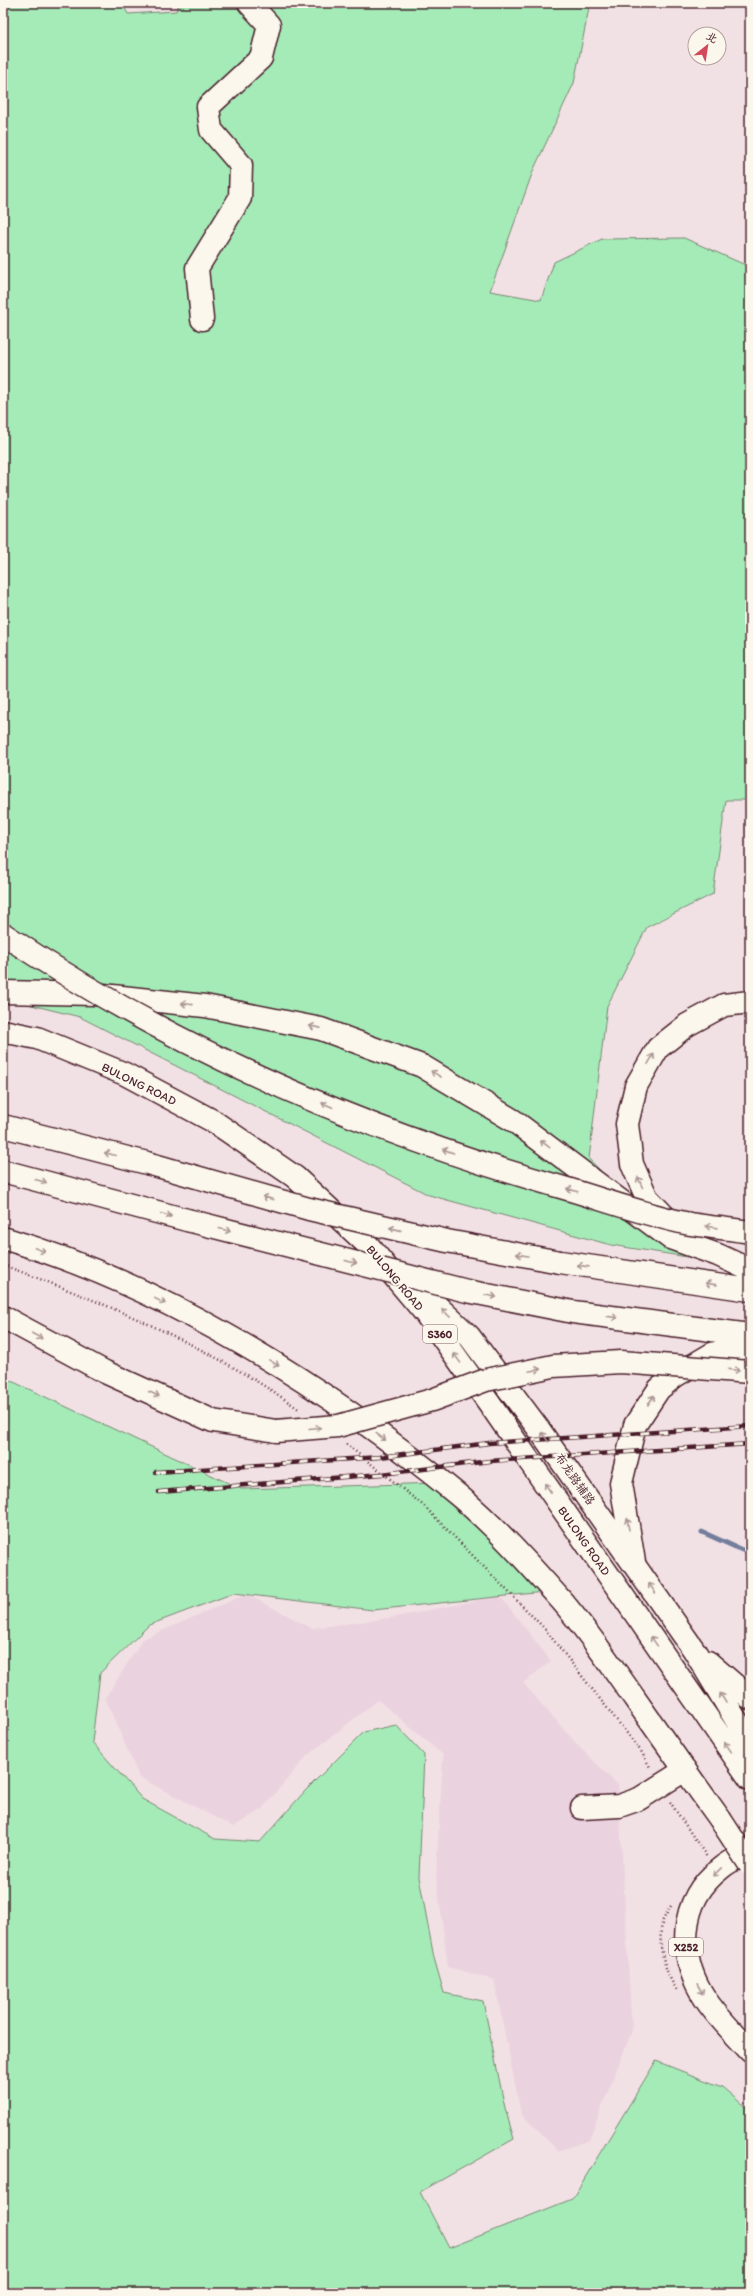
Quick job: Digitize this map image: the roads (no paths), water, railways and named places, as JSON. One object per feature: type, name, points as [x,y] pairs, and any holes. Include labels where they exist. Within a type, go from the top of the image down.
[{"type":"main road","points":[[202,319],[197,268],[240,198],[241,165],[211,130],[208,107],[261,58],[269,25],[249,3]]},
{"type":"main road","points":[[3,934],[45,963],[196,1048],[380,1128],[524,1176],[681,1221],[750,1232]]},
{"type":"main road","points":[[3,992],[94,994],[205,1006],[321,1029],[343,1036],[422,1066],[514,1121],[670,1238],[718,1255],[750,1270]]},
{"type":"main road","points":[[718,1255],[674,1226],[647,1198],[632,1164],[627,1124],[636,1086],[658,1048],[687,1025],[724,1005],[750,1002]]},
{"type":"main road","name":"BULONG ROAD","points":[[3,1031],[37,1038],[125,1074],[213,1121],[295,1177],[367,1244],[425,1313],[485,1396],[750,1779]]},
{"type":"main road","points":[[3,1126],[147,1163],[309,1209],[447,1241],[560,1262],[750,1290]]},
{"type":"main road","points":[[3,1171],[187,1220],[466,1291],[573,1312],[750,1335]]},
{"type":"main road","points":[[3,1238],[27,1245],[119,1281],[204,1322],[302,1380],[454,1492],[514,1549],[563,1602],[609,1662],[720,1819],[750,1865]]},
{"type":"main road","name":"布龙路辅路","points":[[367,1244],[433,1300],[469,1336],[538,1428],[634,1562],[694,1650],[750,1743]]},
{"type":"main road","points":[[3,1317],[105,1372],[213,1421],[276,1431],[338,1426],[425,1402],[486,1380],[553,1366],[621,1362],[750,1372]]},
{"type":"main road","points":[[634,1562],[622,1483],[635,1425],[659,1389],[675,1376],[712,1354],[732,1349],[750,1349]]},
{"type":"main road","points":[[694,1650],[750,1698]]},
{"type":"main road","points":[[582,1808],[619,1806],[639,1799],[685,1770]]},
{"type":"main road","name":"X252","points":[[750,1851],[721,1868],[705,1885],[687,1916],[686,1931],[686,1954],[692,1975],[706,2000],[750,2051]]},
{"type":"waterway","points":[[702,1532],[742,1550],[750,1550]]},
{"type":"railway","points":[[156,1472],[380,1457],[489,1443],[750,1426]]},
{"type":"railway","points":[[159,1492],[382,1474],[490,1461],[750,1444]]}]
